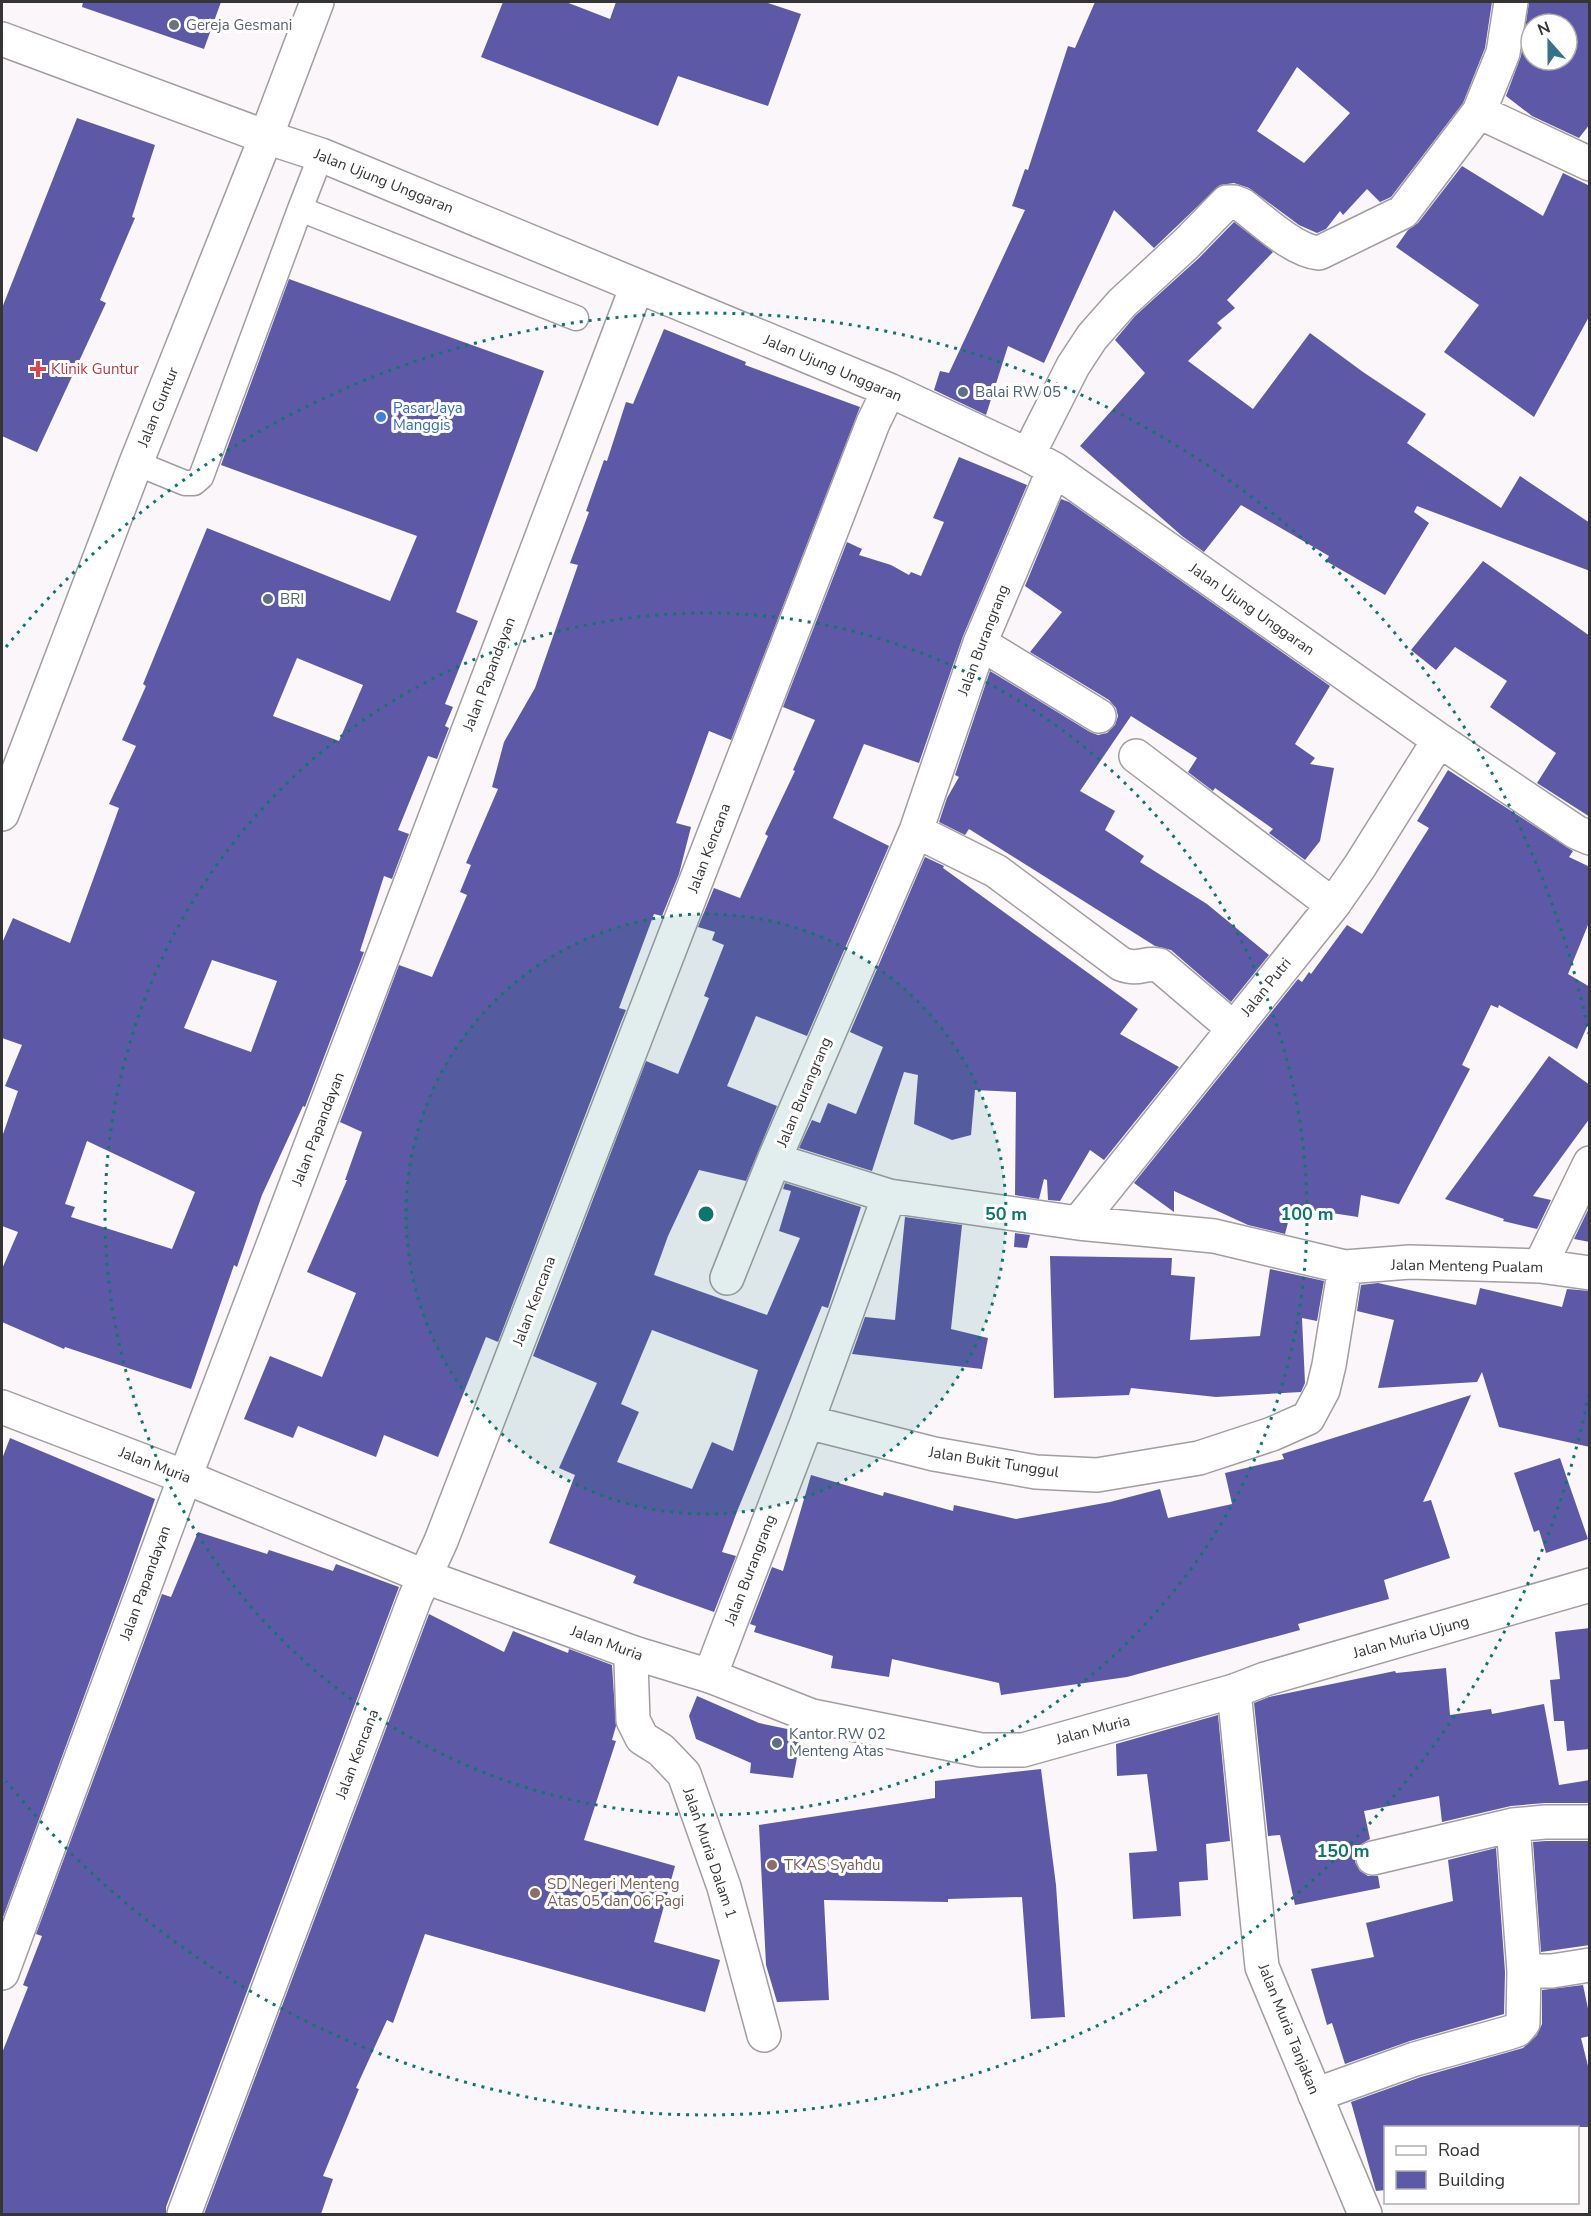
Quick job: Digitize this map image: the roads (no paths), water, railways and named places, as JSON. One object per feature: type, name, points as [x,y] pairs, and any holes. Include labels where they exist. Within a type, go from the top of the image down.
[{"type":"street","name":"Jalan Guntur","points":[[2,814],[136,462],[266,137],[317,2]]},
{"type":"street","points":[[1511,2],[1503,53],[1479,112],[1590,164]]},
{"type":"street","name":"Jalan Ujung Unggaran","points":[[2,39],[266,137],[321,155],[889,390],[1041,462],[1439,740],[1576,832],[1590,838]]},
{"type":"street","name":"Jalan Burangrang","points":[[710,1676],[807,1422],[889,1196],[774,1160],[916,831],[1073,366],[1092,337],[1122,303],[1186,244],[1227,202],[1242,205],[1299,247],[1319,253],[1403,212],[1479,112]]},
{"type":"street","name":"Jalan Papandayan","points":[[2,1973],[184,1477],[637,286]]},
{"type":"street","name":"Jalan Kencana","points":[[184,2214],[415,1598],[426,1577],[868,434],[889,390]]},
{"type":"street","points":[[980,643],[1099,716]]},
{"type":"street","name":"Jalan Putri","points":[[1078,1223],[1333,905],[1439,740]]},
{"type":"street","points":[[1136,756],[1333,905]]},
{"type":"street","points":[[916,831],[996,871],[1121,963],[1135,968],[1159,965],[1233,1028]]},
{"type":"street","points":[[727,1278],[774,1160]]},
{"type":"street","points":[[1540,1266],[1590,1163]]},
{"type":"street","points":[[889,1196],[1078,1223],[1214,1236],[1345,1267]]},
{"type":"street","name":"Jalan Menteng Pualam","points":[[1345,1267],[1410,1262],[1540,1266],[1590,1273]]},
{"type":"street","name":"Jalan Bukit Tunggul","points":[[807,1422],[933,1454],[1036,1472],[1097,1475],[1199,1458],[1272,1434],[1308,1418],[1325,1382],[1345,1267]]},
{"type":"street","name":"Jalan Muria","points":[[2,1407],[184,1477],[426,1577],[634,1653],[710,1676],[812,1716],[981,1750],[1023,1750],[1234,1691]]},
{"type":"street","name":"Jalan Muria Ujung","points":[[1234,1691],[1265,1679],[1590,1585]]},
{"type":"street","name":"Jalan Muria Dalam 1","points":[[634,1653],[631,1662],[633,1720],[642,1738],[661,1750],[684,1774],[724,1887],[764,2035]]},
{"type":"street","name":"Jalan Muria Tanjakan","points":[[1234,1691],[1262,1966],[1365,2214]]},
{"type":"street","points":[[1373,1858],[1513,1825],[1545,1821],[1590,1822]]},
{"type":"street","points":[[1315,2095],[1415,2059],[1517,2030],[1523,2023],[1524,1971],[1513,1825]]},
{"type":"street","points":[[1524,1971],[1552,1971],[1590,1965]]},
{"type":"lane","points":[[136,462],[185,483],[194,483],[201,477],[321,155]]},
{"type":"lane","points":[[300,209],[576,318]]},
{"type":"place","name":"Gereja Gesmani","points":[[174,25]]},
{"type":"place","name":"Klinik Guntur","points":[[38,369]]},
{"type":"place","name":"Balai RW 05","points":[[963,392]]},
{"type":"place","name":"Pasar Jaya Manggis","points":[[381,417]]},
{"type":"place","name":"BRI","points":[[268,599]]},
{"type":"place","name":"Kantor RW 02 Menteng Atas","points":[[777,1743]]},
{"type":"place","name":"TK AS Syahdu","points":[[772,1865]]},
{"type":"place","name":"SD Negeri Menteng Atas 05 dan 06 Pagi","points":[[535,1893]]}]
